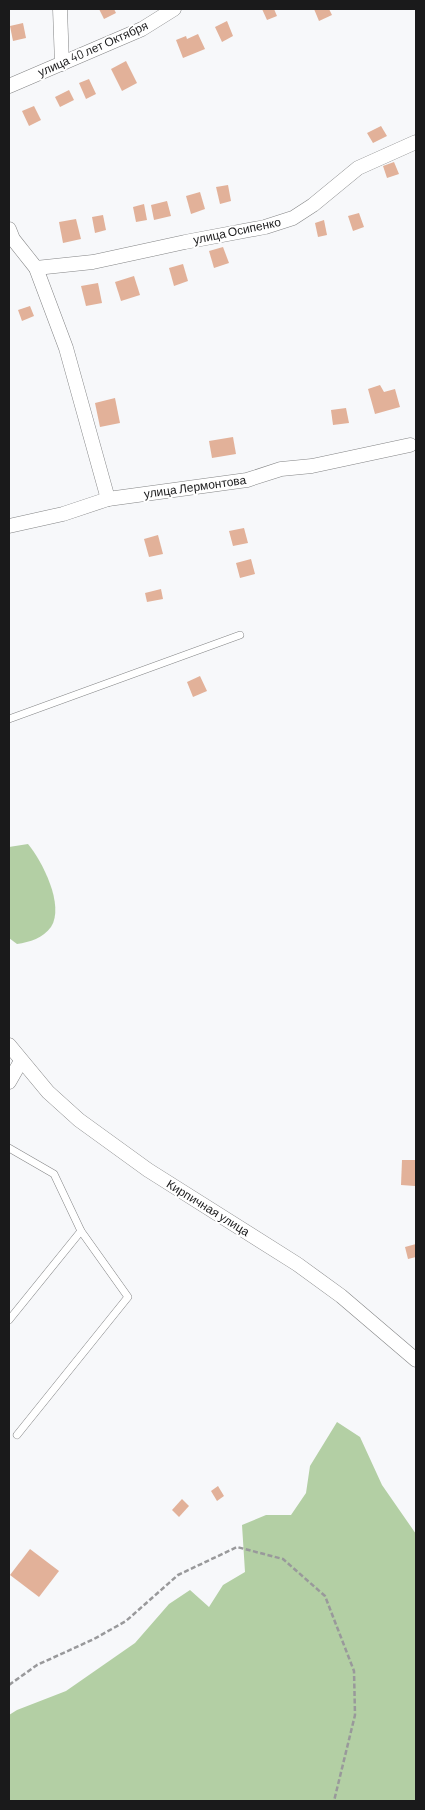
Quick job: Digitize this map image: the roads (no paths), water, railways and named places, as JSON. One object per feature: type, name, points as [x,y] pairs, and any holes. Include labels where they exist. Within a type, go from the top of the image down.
[{"type":"street","points":[[60,9],[62,64]]},
{"type":"street","name":"улица 40 лет Октября","points":[[9,86],[142,29],[174,9]]},
{"type":"street","name":"улица Осипенко","points":[[36,268],[94,262],[265,227],[293,218],[313,205],[358,168],[416,142]]},
{"type":"street","points":[[10,238],[36,268],[66,348],[108,499]]},
{"type":"street","name":"улица Лермонтова","points":[[9,526],[63,514],[108,499],[247,480],[281,468],[312,466],[410,445]]},
{"type":"street","name":"Кирпичная улица","points":[[9,1046],[48,1092],[79,1120],[148,1170],[296,1264],[341,1296],[416,1360]]},
{"type":"street","points":[[9,1082],[20,1061]]},
{"type":"lane","points":[[9,719],[240,635]]},
{"type":"lane","points":[[9,1148],[54,1174],[81,1230],[128,1297],[17,1435]]},
{"type":"lane","points":[[9,1320],[81,1230]]}]
